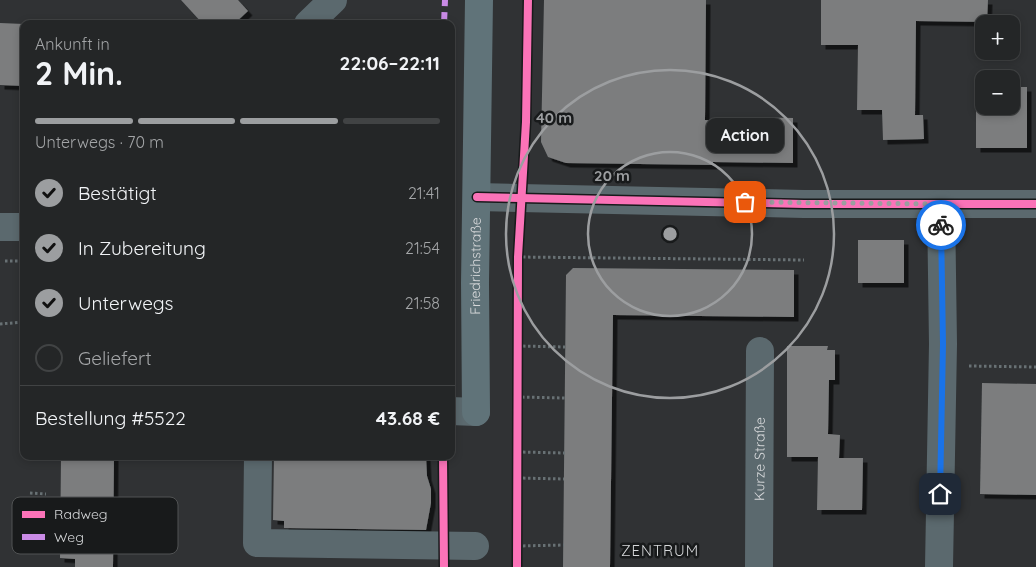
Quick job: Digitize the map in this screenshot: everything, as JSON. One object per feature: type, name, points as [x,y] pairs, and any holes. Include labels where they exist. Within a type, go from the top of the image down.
[{"type":"main road","name":"Friedrichstraße","points":[[464,411],[475,283],[480,0]]},
{"type":"street","points":[[312,20],[333,0]]},
{"type":"street","points":[[477,197],[794,203],[1036,204]]},
{"type":"street","points":[[939,567],[942,365],[941,204]]},
{"type":"street","points":[[0,227],[20,227]]},
{"type":"street","name":"Kurze Straße","points":[[759,567],[760,351]]},
{"type":"street","points":[[258,460],[257,543],[475,546]]},
{"type":"path","points":[[518,257],[804,260]]},
{"type":"path","points":[[5,261],[20,261]]},
{"type":"path","points":[[0,324],[20,322]]},
{"type":"path","points":[[518,346],[565,347]]},
{"type":"path","points":[[942,365],[1036,367]]},
{"type":"path","points":[[518,397],[565,398]]},
{"type":"path","points":[[518,452],[564,453]]},
{"type":"path","points":[[518,478],[564,479]]},
{"type":"path","points":[[30,493],[46,494]]},
{"type":"path","points":[[518,546],[564,546]]},
{"type":"building","points":[[181,0],[238,0],[248,11],[238,20],[199,20]]},
{"type":"building","points":[[544,0],[706,0],[705,120],[747,122],[747,117],[793,118],[793,163],[713,162],[713,165],[566,163],[548,157],[541,142]]},
{"type":"building","points":[[821,0],[988,0],[987,15],[975,15],[975,22],[916,21],[915,115],[923,115],[924,139],[883,140],[882,110],[857,110],[858,45],[821,45]]},
{"type":"building","points":[[0,23],[20,24],[20,86],[0,85]]},
{"type":"building","points":[[1020,87],[1027,87],[1027,148],[976,148],[976,115],[1020,115]]},
{"type":"building","points":[[858,240],[904,240],[904,283],[858,283]]},
{"type":"building","points":[[573,268],[794,270],[794,317],[613,315],[610,567],[563,567],[566,275]]},
{"type":"building","points":[[787,346],[828,346],[827,350],[835,350],[835,380],[829,380],[828,434],[840,435],[839,458],[863,458],[862,510],[817,510],[818,457],[787,457]]},
{"type":"building","points":[[982,383],[1036,384],[1036,495],[980,494]]},
{"type":"building","points":[[61,460],[114,460],[114,497],[61,497]]},
{"type":"building","points":[[274,460],[426,460],[427,476],[431,489],[431,503],[426,530],[284,528],[284,521],[273,520]]},
{"type":"building","points":[[60,554],[113,554],[113,567],[75,567],[75,559],[60,558]]},
{"type":"marked path","points":[[444,20],[445,0]]},
{"type":"cycle path","points":[[517,567],[518,257],[526,122],[528,0]]},
{"type":"cycle path","points":[[477,197],[804,204],[1036,204]]},
{"type":"cycle path","points":[[443,460],[444,567]]},
{"type":"way so far","points":[[745,202],[941,204],[941,225]]},
{"type":"place","name":"Action","points":[[745,202]]},
{"type":"district","name":"ZENTRUM","points":[[660,551]]},
{"type":"route","points":[[940,494],[943,344],[941,225]]}]
